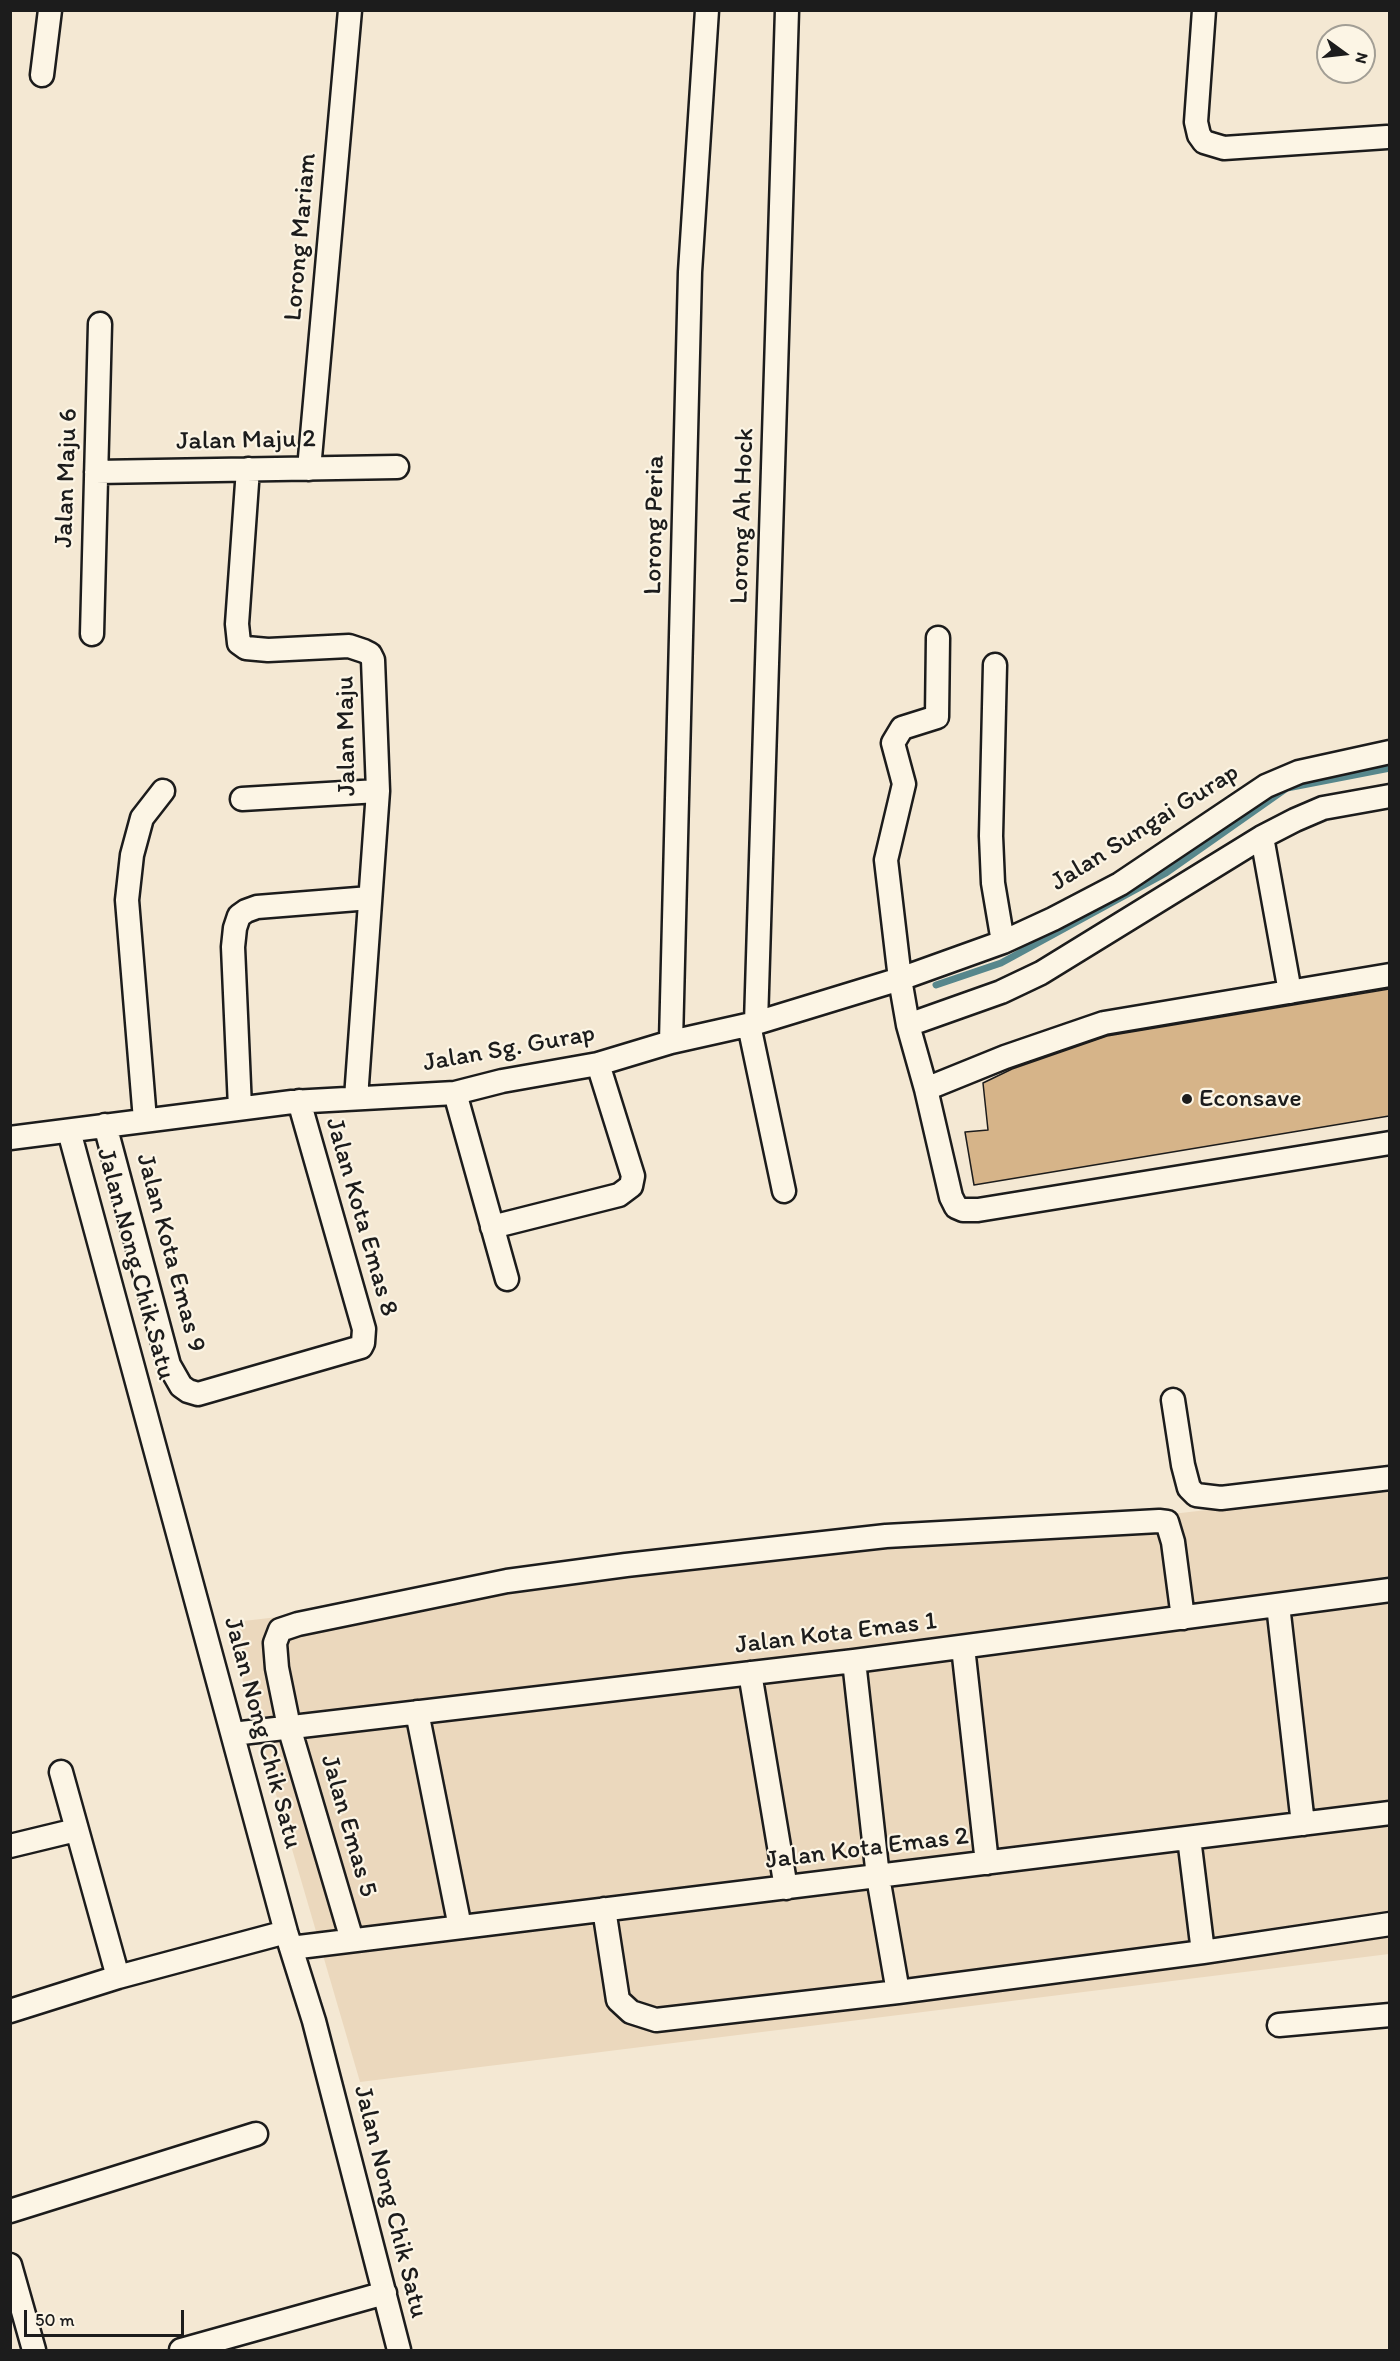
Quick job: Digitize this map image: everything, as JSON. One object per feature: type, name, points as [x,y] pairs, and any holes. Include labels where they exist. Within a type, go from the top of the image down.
[{"type":"street","points":[[42,75],[50,10]]},
{"type":"street","name":"Lorong Mariam","points":[[309,469],[350,10]]},
{"type":"street","name":"Lorong Peria","points":[[671,1042],[690,272],[707,10]]},
{"type":"street","name":"Lorong Ah Hock","points":[[784,1191],[753,1024],[787,10]]},
{"type":"street","points":[[1203,10],[1196,122],[1199,135],[1204,142],[1224,148],[1387,137]]},
{"type":"street","name":"Jalan Maju 6","points":[[92,634],[100,324]]},
{"type":"street","name":"Jalan Maju 2","points":[[96,472],[397,467]]},
{"type":"street","name":"Jalan Maju","points":[[248,469],[237,624],[239,643],[246,648],[268,650],[349,646],[370,654],[373,660],[378,791],[356,1098]]},
{"type":"street","points":[[938,638],[937,717],[902,728],[893,742],[904,784],[886,860],[900,979],[908,1025],[926,1089],[951,1197],[956,1207],[972,1211],[1389,1143]]},
{"type":"street","points":[[995,665],[991,836],[993,884],[1003,942]]},
{"type":"street","name":"Jalan Sungai Gurap","points":[[900,979],[1003,942],[1120,884],[1266,786],[1299,772],[1389,752]]},
{"type":"street","points":[[145,1120],[127,900],[132,855],[142,818],[163,791]]},
{"type":"street","points":[[242,799],[378,791]]},
{"type":"street","points":[[908,1025],[1001,992],[1041,973],[1262,837],[1323,808],[1389,796]]},
{"type":"street","points":[[1262,837],[1290,992]]},
{"type":"street","points":[[240,1108],[233,947],[239,916],[257,907],[370,898]]},
{"type":"street","points":[[926,1089],[1005,1057],[1104,1023],[1389,975]]},
{"type":"street","name":"Jalan Sg. Gurap","points":[[10,1138],[299,1101],[455,1094],[502,1081],[598,1064],[671,1042],[753,1024],[900,979]]},
{"type":"street","points":[[492,1227],[619,1195],[631,1186],[633,1176],[598,1064]]},
{"type":"street","points":[[455,1094],[507,1279]]},
{"type":"street","name":"Jalan Kota Emas 8","points":[[299,1101],[364,1329],[361,1347]]},
{"type":"street","name":"Jalan Kota Emas 9","points":[[105,1125],[169,1365],[180,1386],[198,1394],[361,1347]]},
{"type":"street","name":"Jalan Nong Chik Satu","points":[[69,1131],[289,1940],[314,2021],[399,2350]]},
{"type":"street","points":[[1173,1400],[1183,1465],[1189,1488],[1196,1495],[1221,1498],[1389,1478]]},
{"type":"street","name":"Jalan Emas 5","points":[[352,1940],[289,1727],[277,1668],[275,1643],[280,1630],[507,1581],[626,1565],[886,1536],[1159,1521],[1167,1522],[1173,1542],[1183,1618]]},
{"type":"street","name":"Jalan Kota Emas 1","points":[[233,1734],[854,1661],[1389,1590]]},
{"type":"street","points":[[1278,1605],[1303,1824]]},
{"type":"street","points":[[963,1647],[987,1863]]},
{"type":"street","points":[[854,1661],[878,1877],[898,1992]]},
{"type":"street","points":[[750,1673],[786,1888]]},
{"type":"street","points":[[417,1712],[460,1927]]},
{"type":"street","points":[[61,1772],[118,1977]]},
{"type":"street","name":"Jalan Kota Emas 2","points":[[10,2011],[118,1977],[289,1940],[352,1940],[1389,1813]]},
{"type":"street","points":[[10,1846],[76,1830]]},
{"type":"street","points":[[1189,1838],[1203,1952]]},
{"type":"street","points":[[604,1909],[618,2000],[631,2012],[656,2020],[898,1992],[1203,1952],[1389,1924]]},
{"type":"street","points":[[1279,2025],[1389,2015]]},
{"type":"street","points":[[10,2211],[256,2134]]},
{"type":"street","points":[[10,2265],[34,2350]]},
{"type":"street","points":[[181,2350],[385,2293]]},
{"type":"shaded area","points":[[1389,1489],[1389,1954],[360,2082],[226,1623]]},
{"type":"building","name":"Econsave","points":[[1389,989],[1389,1116],[974,1185],[965,1132],[988,1130],[983,1083],[1012,1069],[1107,1036]]},
{"type":"waterway","points":[[936,985],[1001,963],[1166,873],[1287,788],[1390,768]]},
{"type":"place","name":"Econsave","points":[[1187,1099]]}]
